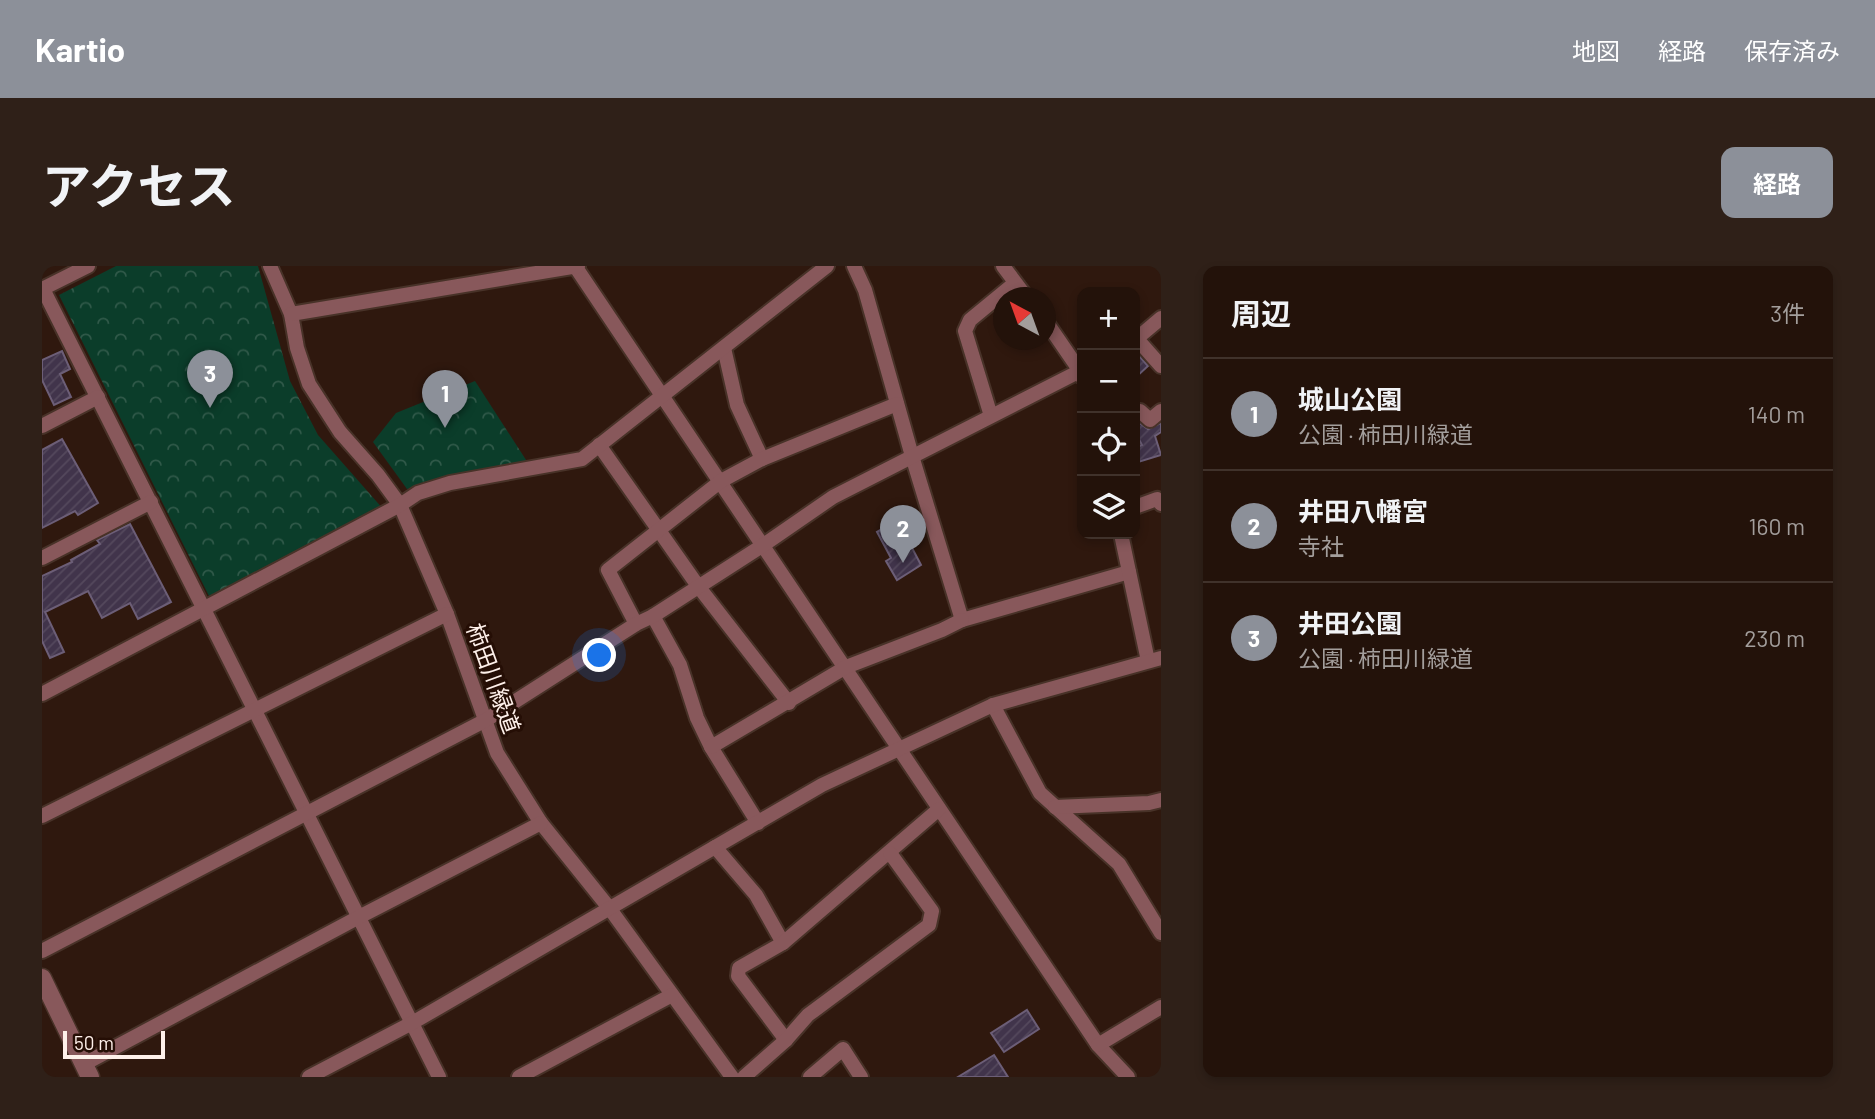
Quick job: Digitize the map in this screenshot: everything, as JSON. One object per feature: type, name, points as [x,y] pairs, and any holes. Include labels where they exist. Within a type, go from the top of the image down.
[{"type":"street","points":[[88,266],[43,289],[439,1077]]},
{"type":"street","name":"柿田川緑道","points":[[270,266],[291,314],[297,348],[309,384],[340,432],[379,475],[400,505],[447,614],[497,753],[541,823],[610,909],[732,1077]]},
{"type":"street","points":[[277,285],[281,266]]},
{"type":"street","points":[[291,314],[576,266],[1098,1045],[1128,1077]]},
{"type":"street","points":[[42,694],[418,493],[450,483],[582,458],[827,266]]},
{"type":"street","points":[[854,266],[865,290],[962,620]]},
{"type":"street","points":[[1006,267],[1018,287]]},
{"type":"street","points":[[991,416],[965,331],[970,320],[1015,283]]},
{"type":"street","points":[[1140,336],[1161,318]]},
{"type":"street","points":[[1056,336],[1077,366]]},
{"type":"street","points":[[1140,343],[1161,366]]},
{"type":"street","points":[[724,348],[737,405],[762,459]]},
{"type":"street","points":[[42,951],[486,720],[762,546],[833,497],[1077,375]]},
{"type":"street","points":[[42,426],[98,397]]},
{"type":"street","points":[[636,624],[608,570],[661,531],[721,481],[762,459],[897,404]]},
{"type":"street","points":[[1140,411],[1150,420],[1161,411]]},
{"type":"street","points":[[599,445],[698,586],[789,703]]},
{"type":"street","points":[[1140,506],[1157,499],[1161,504]]},
{"type":"street","points":[[42,558],[151,502]]},
{"type":"street","points":[[309,1077],[412,1023],[822,785],[993,705],[1154,660],[1122,539]]},
{"type":"street","points":[[710,747],[789,703],[846,667],[962,620],[1129,572]]},
{"type":"street","points":[[42,816],[447,614]]},
{"type":"street","points":[[653,616],[680,665],[710,747],[758,823]]},
{"type":"street","points":[[993,705],[1040,793],[1119,864],[1161,933]]},
{"type":"street","points":[[1055,807],[1149,803],[1161,800]]},
{"type":"street","points":[[786,1040],[738,976],[739,968],[783,943],[939,809]]},
{"type":"street","points":[[42,978],[87,1071],[359,917],[541,823]]},
{"type":"street","points":[[715,847],[756,895],[783,943]]},
{"type":"street","points":[[744,1077],[786,1040],[808,1015],[929,925],[932,911],[890,853]]},
{"type":"street","points":[[519,1077],[672,995]]},
{"type":"street","points":[[1098,1045],[1161,1007]]},
{"type":"street","points":[[810,1077],[843,1049],[861,1077]]},
{"type":"green space","points":[[116,266],[258,266],[290,381],[318,435],[384,510],[209,596],[59,295]]},
{"type":"green space","points":[[475,381],[528,463],[407,489],[373,442],[396,413]]},
{"type":"building","points":[[62,351],[70,369],[60,374],[71,397],[54,405],[42,380],[42,360]]},
{"type":"building","points":[[1140,357],[1148,366],[1140,373]]},
{"type":"building","points":[[1140,423],[1148,429],[1161,423],[1161,432],[1155,436],[1161,455],[1140,461]]},
{"type":"building","points":[[62,439],[98,503],[78,515],[75,511],[42,528],[42,450]]},
{"type":"building","points":[[130,524],[171,602],[138,619],[130,603],[102,618],[88,591],[45,612],[64,652],[50,658],[42,641],[42,576],[72,562],[71,560],[100,544],[97,540]]},
{"type":"building","points":[[889,525],[903,551],[911,546],[921,565],[897,580],[886,561],[891,558],[877,532]]},
{"type":"building","points":[[1027,1010],[1039,1029],[1004,1052],[991,1033]]},
{"type":"building","points":[[994,1055],[1008,1077],[958,1077]]},
{"type":"place","name":"井田公園","points":[[210,408]]},
{"type":"place","name":"城山公園","points":[[445,428]]},
{"type":"place","name":"井田八幡宮","points":[[903,563]]}]
